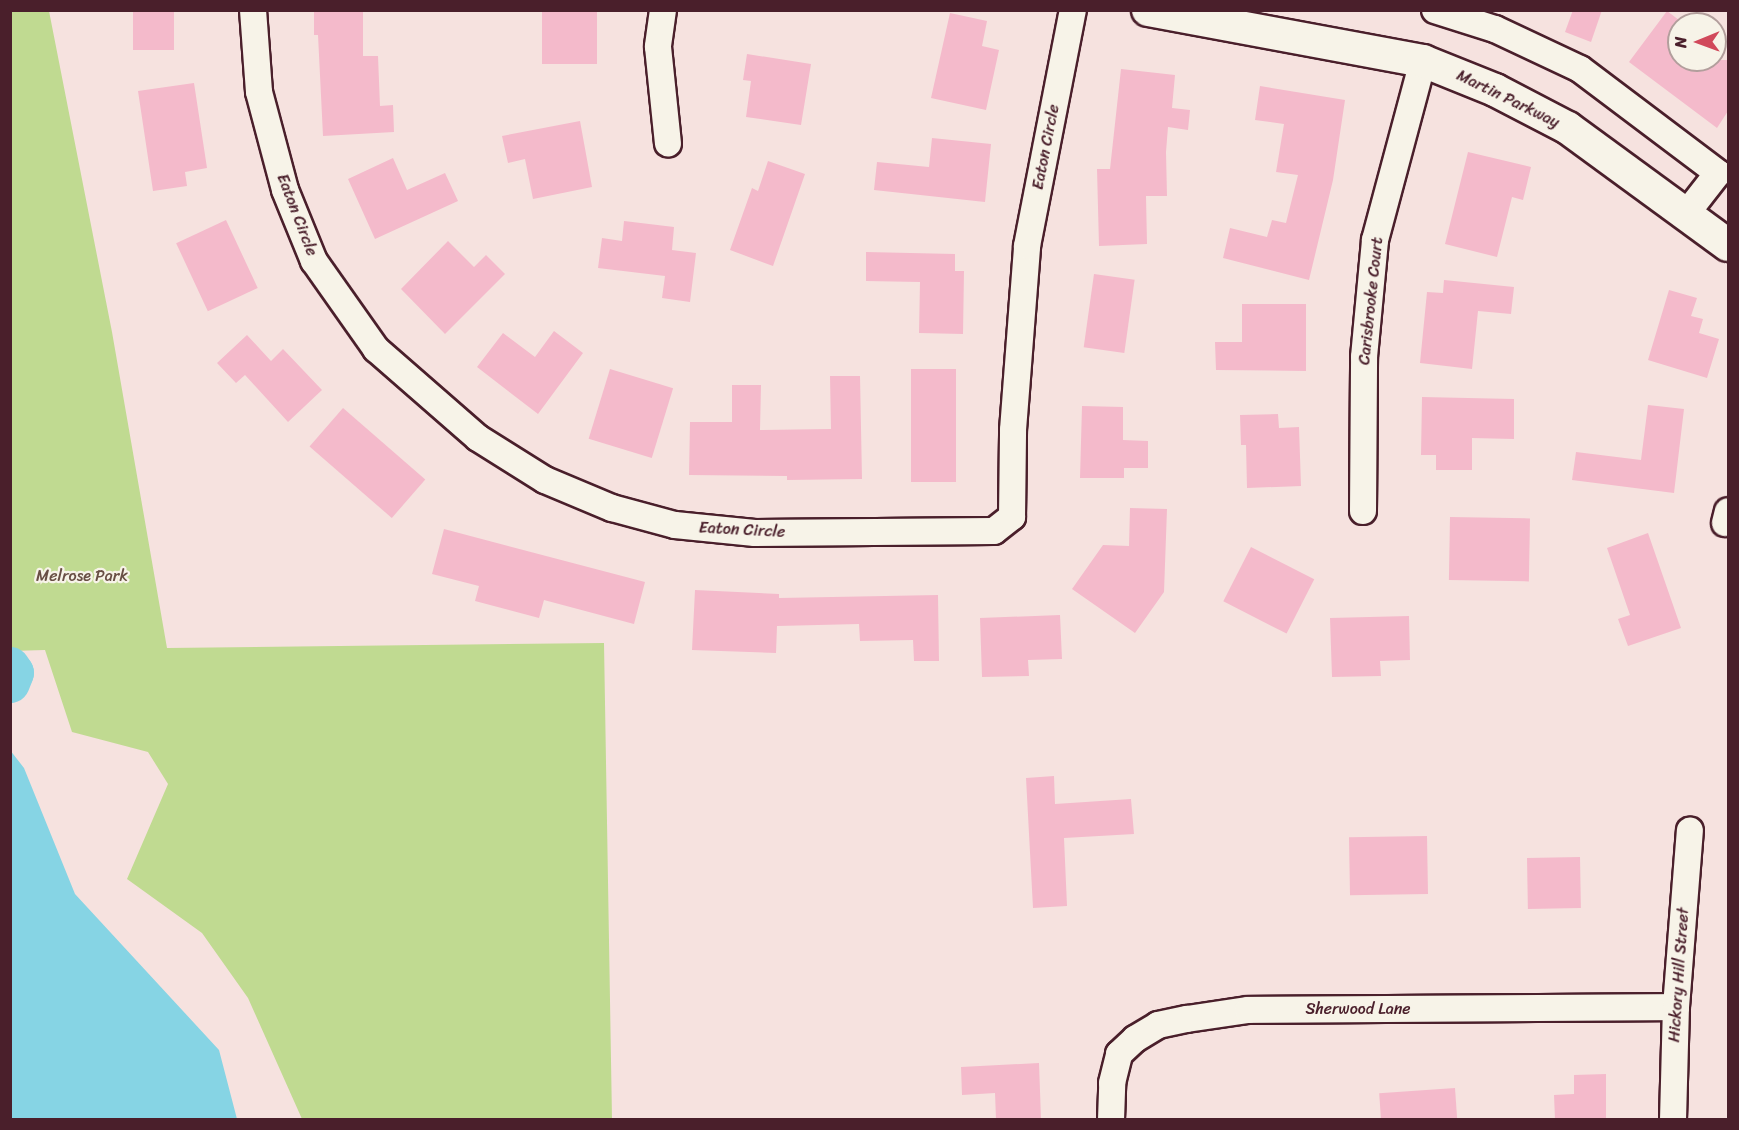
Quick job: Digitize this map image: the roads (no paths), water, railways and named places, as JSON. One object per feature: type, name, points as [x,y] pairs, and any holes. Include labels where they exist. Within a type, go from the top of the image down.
[{"type":"street","name":"Eaton Circle","points":[[253,10],[259,92],[285,190],[314,261],[376,349],[478,438],[545,480],[612,508],[675,525],[755,533],[994,531],[1012,517],[1013,430],[1027,246],[1073,10]]},
{"type":"street","points":[[663,10],[658,47],[668,143]]},
{"type":"street","name":"Martin Parkway","points":[[1148,10],[1423,61],[1496,90],[1568,128],[1728,245]]},
{"type":"street","points":[[1435,10],[1495,29],[1580,69],[1718,173],[1686,214]]},
{"type":"street","name":"Carisbrooke Court","points":[[1363,511],[1364,357],[1375,240],[1423,61]]},
{"type":"street","name":"Hickory Hill Street","points":[[1673,1119],[1676,1007],[1690,831]]},
{"type":"street","name":"Sherwood Lane","points":[[1111,1119],[1112,1083],[1119,1054],[1135,1039],[1158,1025],[1187,1019],[1248,1010],[1676,1007]]},
{"type":"water","points":[[10,750],[24,768],[75,894],[219,1050],[237,1119],[11,1119]]},
{"type":"waterway","points":[[10,667],[14,673],[10,683]]},
{"type":"park label","name":"Melrose Park","points":[[82,576]]}]
